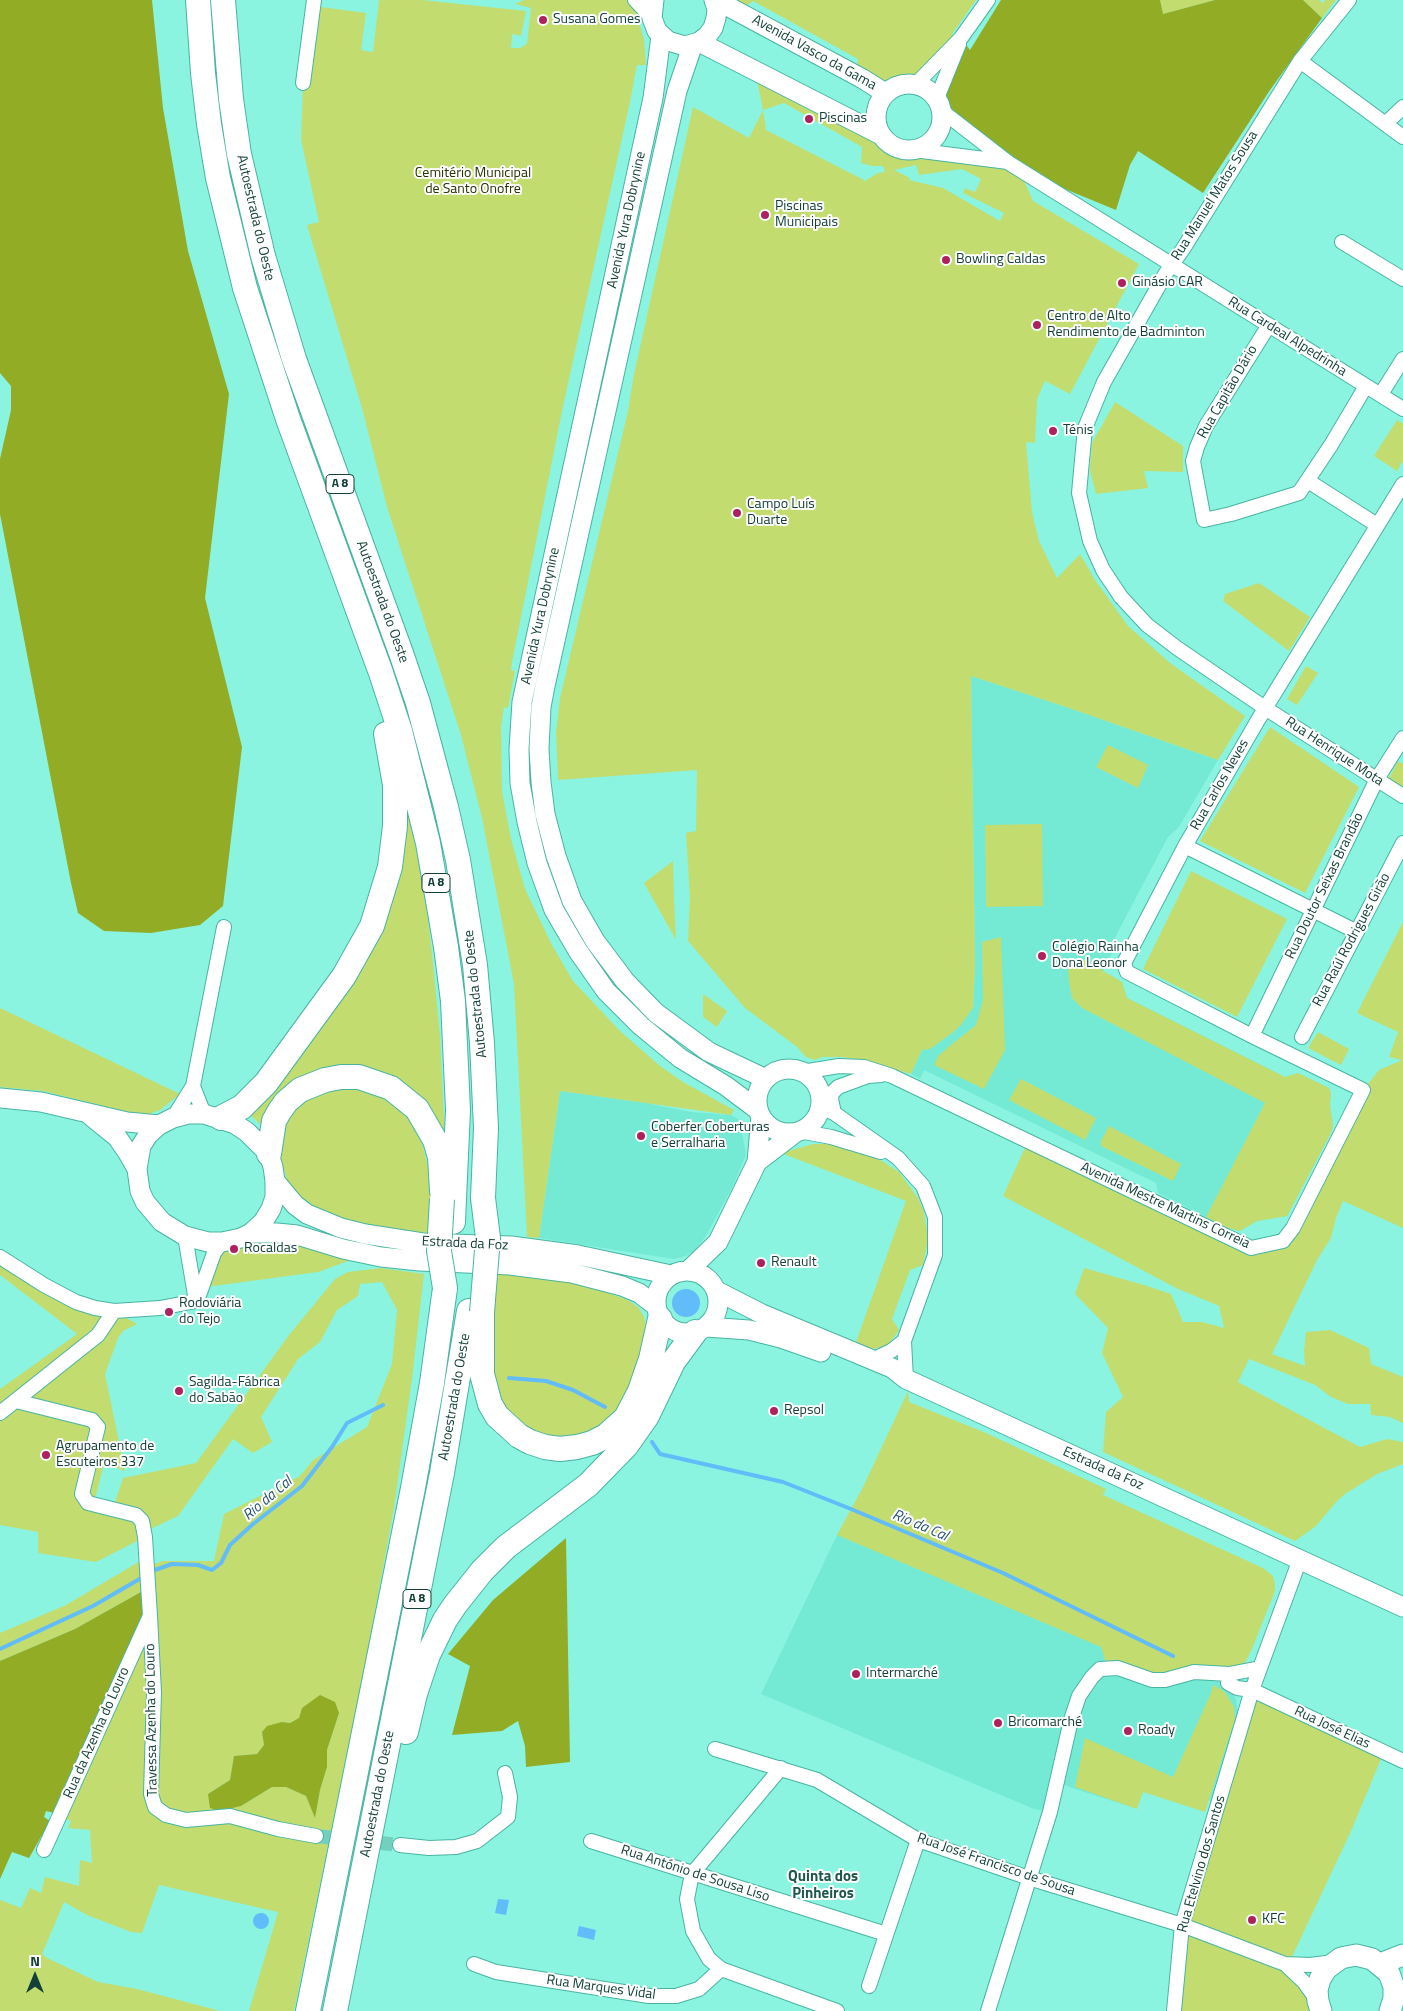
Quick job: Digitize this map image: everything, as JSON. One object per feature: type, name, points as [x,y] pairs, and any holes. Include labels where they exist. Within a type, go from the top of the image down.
[{"type":"highway","name":"Autoestrada do Oeste","points":[[198,0],[209,124],[218,178],[230,230],[260,336],[400,731],[418,795],[438,896],[453,1001],[458,1092],[457,1162],[453,1222],[441,1324],[413,1488],[308,2011]]},
{"type":"highway","name":"Autoestrada do Oeste","points":[[223,0],[225,40],[235,126],[262,256],[294,359],[412,686],[435,762],[458,860],[475,965],[482,1043],[486,1128],[476,1311],[452,1418],[335,2011]]},
{"type":"highway","points":[[212,1116],[242,1106],[266,1083],[344,976],[372,926],[390,867],[396,806],[392,763],[386,734],[344,598],[339,556]]},
{"type":"highway","points":[[269,1154],[274,1121],[279,1112],[286,1102],[300,1090],[313,1083],[341,1077],[359,1077],[391,1088],[405,1098],[417,1109],[429,1126],[440,1157],[443,1176],[439,1251],[445,1288]]},
{"type":"highway","points":[[476,1311],[484,1389],[497,1416],[518,1436],[545,1447],[560,1449],[592,1443],[606,1436],[626,1418],[640,1391],[651,1359],[658,1312]]},
{"type":"highway","points":[[359,1887],[380,1835],[415,1694],[428,1655],[445,1620],[468,1588],[494,1558],[520,1535],[588,1485],[626,1446],[647,1416],[673,1362],[700,1330]]},
{"type":"main road","points":[[696,43],[707,36],[713,28],[717,8],[715,0]]},
{"type":"main road","name":"Avenida Vasco da Gama","points":[[715,0],[862,79],[885,94]]},
{"type":"main road","points":[[653,9],[657,31],[676,44],[696,43],[880,135],[895,147],[914,150],[924,147],[936,136],[942,122],[940,105],[924,87],[916,84],[904,84],[894,87],[878,103],[876,124],[880,135]]},
{"type":"main road","name":"Avenida Yura Dobrynine","points":[[662,36],[653,98],[522,702],[518,749],[520,783],[526,822],[537,864],[554,910],[578,951],[606,991],[641,1026],[680,1058],[726,1086],[760,1113]]},
{"type":"main road","name":"Avenida Yura Dobrynine","points":[[696,43],[674,101],[545,686],[541,707],[540,774],[545,814],[556,856],[572,901],[595,941],[625,981],[656,1013],[708,1052],[766,1080]]},
{"type":"main road","points":[[718,1242],[659,1288],[656,1296],[658,1312],[667,1326],[675,1331],[685,1333],[700,1330],[713,1320],[717,1311],[719,1301],[715,1287],[718,1242],[757,1162],[760,1113],[758,1094],[766,1080],[777,1072],[785,1070],[802,1072],[811,1078],[817,1086],[827,1110],[757,1162]]},
{"type":"main road","points":[[0,1098],[41,1102],[127,1122],[166,1121],[188,1114],[212,1116],[247,1132],[269,1154],[275,1181],[271,1210],[263,1222],[251,1233],[241,1238],[222,1242],[197,1240],[185,1236],[153,1214],[140,1191],[137,1169],[141,1146],[148,1135],[166,1121]]},
{"type":"main road","points":[[760,1113],[767,1124],[776,1130],[785,1133],[797,1132]]},
{"type":"main road","points":[[88,1114],[117,1137],[137,1169]]},
{"type":"main road","name":"Estrada da Foz","points":[[275,1181],[294,1205],[307,1214],[341,1228],[365,1234],[423,1243],[511,1246],[680,1272]]},
{"type":"main road","name":"Estrada da Foz","points":[[251,1233],[277,1232],[297,1235],[343,1249],[381,1257],[420,1261],[510,1265],[572,1273],[622,1286],[639,1293],[658,1312]]},
{"type":"main road","points":[[680,1272],[706,1276],[715,1287]]},
{"type":"main road","name":"Estrada da Foz","points":[[715,1287],[762,1314],[892,1368],[906,1379],[1403,1607]]},
{"type":"main road","name":"Estrada da Foz","points":[[700,1330],[740,1329],[770,1334],[889,1376],[906,1379]]},
{"type":"main road","points":[[1319,2006],[1317,1990],[1320,1979],[1326,1969],[1342,1958],[1356,1955],[1372,1959],[1380,1964],[1388,1973],[1397,1996]]},
{"type":"main road","points":[[1380,1964],[1403,1955]]},
{"type":"street","points":[[303,83],[314,0]]},
{"type":"street","points":[[635,0],[653,9]]},
{"type":"street","points":[[916,84],[961,38],[988,0]]},
{"type":"street","name":"Rua Manuel Matos Sousa","points":[[1265,708],[1177,648],[1147,625],[1121,597],[1103,570],[1090,541],[1079,493],[1085,428],[1104,382],[1166,272],[1300,61],[1349,0]]},
{"type":"street","points":[[961,38],[940,105],[1009,163],[1172,264]]},
{"type":"street","points":[[1300,61],[1403,137]]},
{"type":"street","points":[[1385,124],[1403,107]]},
{"type":"street","points":[[914,150],[1009,163]]},
{"type":"street","points":[[1342,242],[1403,279]]},
{"type":"street","name":"Rua Cardeal Alpedrinha","points":[[1172,264],[1403,409]]},
{"type":"street","name":"Rua Capitão Dário","points":[[1269,325],[1206,426],[1197,447],[1193,461],[1204,520],[1231,514],[1299,493],[1308,481]]},
{"type":"street","points":[[1381,394],[1403,359]]},
{"type":"street","points":[[1366,386],[1308,481],[1377,525]]},
{"type":"street","name":"Rua Carlos Neves","points":[[1252,1036],[1127,972],[1124,963],[1184,846],[1265,708],[1403,484]]},
{"type":"street","name":"Rua Henrique Mota","points":[[1265,708],[1403,796]]},
{"type":"street","name":"Rua Doutor Seixas Brandão","points":[[1252,1036],[1377,779],[1403,738]]},
{"type":"street","name":"Rua Raúl Rodrigues Girão","points":[[1302,1037],[1403,843]]},
{"type":"street","points":[[1184,846],[1356,932]]},
{"type":"street","points":[[166,1121],[192,1086],[224,927]]},
{"type":"street","name":"Avenida Mestre Martins Correia","points":[[802,1072],[839,1066],[864,1067],[892,1076],[1251,1248],[1283,1241],[1293,1228],[1363,1090],[1252,1036]]},
{"type":"street","name":"Avenida Mestre Martins Correia","points":[[827,1110],[832,1093],[838,1087],[868,1076],[880,1074],[892,1076]]},
{"type":"street","points":[[192,1086],[212,1116]]},
{"type":"street","points":[[827,1110],[898,1158],[922,1186],[935,1217],[935,1255],[904,1341],[906,1379]]},
{"type":"street","points":[[797,1132],[831,1136],[898,1158]]},
{"type":"street","points":[[185,1236],[196,1301]]},
{"type":"street","points":[[196,1301],[214,1253],[222,1242]]},
{"type":"street","points":[[0,1257],[44,1285],[76,1302],[95,1308],[114,1310],[160,1308],[196,1301]]},
{"type":"street","points":[[0,1413],[98,1335],[114,1310]]},
{"type":"street","points":[[872,1360],[891,1351],[904,1341]]},
{"type":"street","points":[[16,1400],[92,1420],[98,1427],[82,1494],[88,1503],[131,1513],[142,1521],[146,1537],[150,1616]]},
{"type":"street","points":[[988,2011],[1050,1812],[1074,1712],[1079,1696],[1092,1677],[1100,1669],[1118,1668],[1152,1680],[1165,1680],[1194,1672],[1224,1677],[1260,1668],[1300,1559]]},
{"type":"street","name":"Travessa Azenha do Louro","points":[[150,1616],[154,1692],[151,1794],[155,1807],[166,1815],[186,1820],[230,1816],[278,1829],[316,1836]]},
{"type":"street","name":"Rua da Azenha do Louro","points":[[44,1850],[150,1616]]},
{"type":"street","name":"Rua Etelvino dos Santos","points":[[1174,2011],[1182,1924],[1244,1719],[1257,1693],[1260,1668]]},
{"type":"street","points":[[1224,1677],[1237,1694],[1244,1719]]},
{"type":"street","name":"Rua José Elias","points":[[1224,1677],[1237,1688],[1257,1693],[1403,1761]]},
{"type":"street","name":"Rua José Francisco de Sousa","points":[[715,1749],[817,1780],[918,1840],[1029,1878],[1182,1924],[1284,1964],[1310,1965],[1334,1962]]},
{"type":"street","points":[[781,1768],[692,1874],[687,1898],[694,1931],[709,1958],[720,1969],[837,2011]]},
{"type":"street","points":[[400,1845],[429,1848],[447,1847],[477,1841],[508,1817],[510,1797],[505,1773]]},
{"type":"street","points":[[869,1986],[918,1840]]},
{"type":"street","name":"Rua António de Sousa Liso","points":[[591,1841],[886,1934]]},
{"type":"street","name":"Rua Marques Vidal","points":[[474,1964],[496,1972],[649,1996],[676,1996],[699,1989],[720,1969]]},
{"type":"street","name":"Rua José Francisco de Sousa","points":[[1284,1964],[1304,1982],[1319,2006]]},
{"type":"shaded area","name":"Colégio Rainha Dona Leonor","points":[[971,676],[1218,760],[1179,827],[1168,837],[1110,947],[1114,949],[1103,971],[1122,982],[1127,998],[1285,1077],[1298,1073],[1329,1088],[1333,1126],[1331,1133],[1287,1216],[1257,1221],[1240,1231],[1228,1228],[1158,1193],[1156,1183],[924,1070],[920,1079],[911,1074],[922,1050],[973,1008],[975,962]]},
{"type":"shaded area","points":[[560,1091],[646,1103],[691,1112],[731,1115],[740,1120],[746,1155],[734,1184],[707,1234],[696,1250],[686,1256],[674,1259],[539,1238]]},
{"type":"shaded area","points":[[839,1531],[1215,1670],[1236,1699],[1239,1718],[1213,1801],[1148,1784],[1134,1808],[1057,1783],[1050,1812],[1034,1809],[761,1694]]},
{"type":"green space","points":[[0,0],[152,0],[163,108],[188,251],[229,394],[205,598],[242,747],[223,906],[200,925],[151,933],[104,931],[78,913],[71,883],[0,514],[0,459],[11,410],[11,386],[0,373]]},
{"type":"green space","name":"Cemitério Municipal de Santo Onofre","points":[[379,0],[422,0],[526,11],[521,36],[512,34],[511,48],[520,48],[527,44],[531,8],[515,4],[524,0],[635,0],[647,13],[636,13],[644,39],[646,65],[637,65],[562,411],[512,662],[511,670],[515,671],[508,708],[504,707],[501,727],[502,791],[511,839],[525,889],[552,945],[573,981],[620,1031],[660,1066],[683,1082],[734,1110],[731,1115],[560,1091],[539,1238],[527,1237],[514,984],[482,818],[461,735],[387,507],[362,408],[307,225],[319,222],[301,140],[303,83],[313,6],[366,13],[361,50],[373,52]]},
{"type":"green space","points":[[716,0],[976,0],[952,34],[961,38],[910,83],[894,87],[885,93],[855,75],[858,59],[753,1],[739,12]]},
{"type":"green space","points":[[1001,0],[1160,0],[1163,14],[1215,0],[1303,0],[1322,18],[1270,90],[1203,193],[1138,151],[1130,165],[1116,210],[1026,173],[942,111],[937,98],[961,38],[970,50]]},
{"type":"green space","points":[[1160,0],[1215,0],[1163,14]]},
{"type":"green space","points":[[1303,0],[1319,0],[1323,3],[1325,0],[1336,0],[1322,18]]},
{"type":"green space","points":[[755,71],[881,135],[895,147],[1009,163],[1023,178],[1033,201],[1139,264],[1070,394],[1045,381],[1037,399],[1035,443],[1026,442],[1032,512],[1039,541],[1057,578],[1080,554],[1095,580],[1128,626],[1170,663],[1245,716],[1218,760],[971,676],[975,962],[973,1008],[961,1025],[952,1033],[930,1049],[922,1050],[911,1074],[862,1060],[822,1057],[815,1060],[806,1057],[797,1047],[745,1008],[688,941],[690,898],[686,833],[696,831],[697,770],[558,780],[556,733],[560,698],[628,411],[633,379],[693,107],[749,138],[763,110]],"holes":[[[784,103],[862,147],[861,163],[883,166],[885,172],[878,173],[863,182],[864,180],[766,130],[763,110]],[[916,165],[919,175],[962,169],[981,179],[975,192],[965,188],[963,193],[1004,213],[1000,221],[943,188],[909,180],[910,178],[894,170]]]},
{"type":"green space","points":[[1115,402],[1183,446],[1183,472],[1144,471],[1148,488],[1096,494],[1090,471],[1092,443]]},
{"type":"green space","points":[[1397,420],[1403,424],[1403,461],[1397,471],[1374,456]]},
{"type":"green space","points":[[1259,583],[1310,617],[1289,651],[1223,601],[1225,594]]},
{"type":"green space","points":[[1306,666],[1318,673],[1297,705],[1287,699]]},
{"type":"green space","points":[[1270,727],[1359,787],[1305,893],[1200,841]]},
{"type":"green space","points":[[1108,745],[1148,765],[1138,788],[1096,767]]},
{"type":"green space","points":[[1398,761],[1403,764],[1403,787],[1389,778]]},
{"type":"green space","points":[[405,795],[425,894],[433,963],[440,1036],[445,1141],[423,1102],[410,1087],[394,1078],[361,1066],[272,1105],[261,1125],[249,1114],[360,965]]},
{"type":"green space","points":[[1042,824],[1043,906],[986,907],[985,825]]},
{"type":"green space","points":[[673,861],[674,899],[676,940],[644,883]]},
{"type":"green space","points":[[1191,871],[1287,919],[1237,1017],[1143,969]]},
{"type":"green space","points":[[1403,922],[1403,1228],[1343,1201],[1331,1238],[1317,1260],[1272,1354],[1305,1366],[1306,1332],[1330,1330],[1369,1348],[1371,1364],[1403,1377],[1403,1423],[1390,1417],[1371,1415],[1370,1404],[1348,1404],[1331,1397],[1315,1385],[1249,1359],[1238,1382],[1360,1447],[1387,1439],[1403,1442],[1403,1464],[1377,1474],[1345,1494],[1316,1526],[1295,1541],[1103,1452],[1106,1412],[1123,1397],[1102,1353],[1108,1328],[1075,1294],[1084,1268],[1171,1294],[1183,1322],[1202,1322],[1224,1328],[1219,1306],[1176,1288],[1003,1196],[1028,1141],[1251,1248],[1283,1241],[1363,1090],[1379,1070],[1402,1060],[1389,1057],[1398,1032],[1357,1013]]},
{"type":"green space","points":[[1001,937],[1005,1050],[984,1089],[934,1065],[938,1056],[976,1025],[983,1000],[982,942]]},
{"type":"green space","points":[[1077,959],[1085,960],[1122,982],[1127,998],[1285,1077],[1298,1073],[1329,1088],[1333,1126],[1331,1133],[1287,1216],[1257,1221],[1240,1231],[1228,1228],[1206,1217],[1265,1103],[1082,1008],[1072,998],[1069,982],[1068,967]]},
{"type":"green space","points":[[703,994],[727,1011],[717,1027],[703,1017]]},
{"type":"green space","points":[[0,1008],[180,1094],[160,1110],[149,1114],[136,1114],[43,1091],[0,1087]]},
{"type":"green space","points":[[1318,1032],[1349,1049],[1341,1065],[1308,1048]]},
{"type":"green space","points":[[1021,1079],[1096,1118],[1085,1140],[1009,1100]]},
{"type":"green space","points":[[349,1087],[361,1089],[387,1099],[406,1113],[420,1135],[430,1174],[433,1204],[430,1234],[385,1231],[351,1223],[317,1211],[294,1192],[287,1180],[279,1154],[285,1117],[307,1099],[320,1093]]},
{"type":"green space","points":[[1109,1126],[1181,1164],[1173,1181],[1101,1146],[1101,1141]]},
{"type":"green space","points":[[813,1144],[846,1147],[882,1161],[899,1172],[918,1198],[924,1212],[928,1239],[923,1265],[910,1270],[892,1319],[899,1330],[888,1345],[881,1348],[869,1349],[855,1345],[906,1201],[781,1153]]},
{"type":"green space","points":[[283,1241],[351,1260],[318,1272],[206,1287],[216,1260],[223,1252],[257,1242]]},
{"type":"green space","points":[[0,1257],[44,1285],[114,1311],[137,1324],[123,1331],[118,1338],[105,1374],[125,1471],[104,1464],[95,1499],[114,1505],[123,1478],[196,1463],[289,1335],[335,1279],[348,1272],[381,1268],[424,1274],[394,1508],[364,1671],[294,2011],[249,2011],[278,1912],[159,1885],[142,1933],[131,1932],[87,1915],[64,1902],[42,1954],[98,1982],[137,1989],[220,2011],[0,2011],[0,1900],[21,1908],[30,1888],[41,1893],[45,1877],[79,1886],[80,1860],[92,1863],[90,1830],[68,1828],[71,1821],[60,1816],[148,1588],[75,1629],[0,1661],[0,1633],[66,1605],[147,1557],[148,1566],[163,1561],[214,1561],[224,1514],[300,1476],[313,1460],[367,1427],[392,1364],[397,1310],[382,1282],[360,1284],[358,1296],[337,1310],[320,1342],[298,1359],[261,1417],[272,1442],[253,1453],[233,1439],[178,1516],[144,1532],[143,1538],[96,1562],[38,1553],[38,1532],[0,1525],[0,1389],[77,1334],[0,1275]],"holes":[[[317,1699],[339,1713],[327,1750],[327,1767],[315,1817],[306,1796],[286,1787],[272,1787],[241,1806],[208,1794],[230,1780],[234,1756],[257,1754],[264,1745],[262,1732],[282,1722],[290,1723],[299,1718],[302,1708]]]},
{"type":"green space","points":[[496,1270],[569,1282],[598,1289],[628,1300],[639,1308],[647,1329],[647,1344],[623,1407],[603,1427],[571,1440],[539,1437],[509,1419],[491,1378]]},
{"type":"green space","points":[[908,1391],[909,1402],[986,1433],[1106,1489],[1103,1495],[1263,1568],[1273,1576],[1275,1591],[1252,1649],[1240,1669],[1153,1674],[1106,1663],[1101,1647],[837,1535],[863,1487]]},
{"type":"green space","points":[[566,1538],[570,1762],[526,1767],[525,1746],[518,1721],[502,1731],[452,1735],[470,1666],[448,1654],[493,1600]]},
{"type":"green space","points":[[148,1588],[150,1616],[54,1813],[46,1811],[44,1817],[50,1821],[29,1858],[12,1852],[0,1879],[0,1661],[75,1629]]},
{"type":"green space","points":[[1213,1685],[1225,1692],[1234,1707],[1235,1719],[1205,1812],[1143,1792],[1137,1809],[1075,1787],[1085,1738],[1173,1777]]},
{"type":"green space","points":[[320,1695],[335,1702],[339,1713],[327,1750],[327,1767],[320,1790],[315,1818],[306,1796],[286,1787],[272,1787],[241,1806],[219,1811],[210,1808],[208,1794],[230,1780],[234,1756],[257,1754],[264,1745],[262,1732],[267,1726],[282,1722],[290,1723],[299,1718],[302,1708]]},
{"type":"green space","points":[[1262,1695],[1384,1752],[1351,1831],[1291,1959],[1321,2011],[1174,2011],[1182,1925],[1254,1703]]},
{"type":"water","points":[[686,1289],[696,1293],[700,1303],[696,1313],[686,1317],[676,1313],[672,1303],[676,1293]]},
{"type":"water","points":[[498,1899],[509,1900],[506,1915],[495,1913]]},
{"type":"water","points":[[258,1913],[264,1913],[269,1918],[267,1927],[258,1929],[253,1924],[253,1918]]},
{"type":"water","points":[[579,1926],[596,1930],[594,1940],[577,1936]]},
{"type":"waterway","points":[[509,1378],[546,1381],[573,1390],[605,1407]]},
{"type":"waterway","name":"Rio da Cal","points":[[152,1571],[172,1564],[198,1565],[212,1570],[221,1563],[230,1545],[253,1524],[302,1486],[332,1447],[347,1423],[383,1405]]},
{"type":"waterway","name":"Rio da Cal","points":[[652,1442],[660,1454],[783,1482],[851,1509],[1003,1573],[1173,1656]]},
{"type":"waterway","name":"Rio da Cal","points":[[0,1649],[93,1606],[143,1577]]},
{"type":"tunnel","points":[[316,1836],[400,1845]]},
{"type":"place","name":"Susana Gomes","points":[[543,20]]},
{"type":"place","name":"Piscinas","points":[[809,119]]},
{"type":"place","name":"Piscinas Municipais","points":[[765,215]]},
{"type":"place","name":"Bowling Caldas","points":[[946,260]]},
{"type":"place","name":"Ginásio CAR","points":[[1122,283]]},
{"type":"place","name":"Centro de Alto Rendimento de Badminton","points":[[1037,325]]},
{"type":"place","name":"Ténis","points":[[1053,431]]},
{"type":"place","name":"Campo Luís Duarte","points":[[737,513]]},
{"type":"place","name":"Colégio Rainha Dona Leonor","points":[[1042,956]]},
{"type":"place","name":"Coberfer Coberturas e Serralharia","points":[[641,1136]]},
{"type":"place","name":"Rocaldas","points":[[234,1249]]},
{"type":"place","name":"Renault","points":[[761,1263]]},
{"type":"place","name":"Rodoviária do Tejo","points":[[169,1312]]},
{"type":"place","name":"Sagilda-Fábrica do Sabão","points":[[179,1391]]},
{"type":"place","name":"Repsol","points":[[774,1411]]},
{"type":"place","name":"Agrupamento de Escuteiros 337","points":[[46,1455]]},
{"type":"place","name":"Intermarché","points":[[856,1674]]},
{"type":"place","name":"Bricomarché","points":[[998,1723]]},
{"type":"place","name":"Roady","points":[[1128,1731]]},
{"type":"place","name":"KFC","points":[[1252,1920]]},
{"type":"district","name":"Quinta dos Pinheiros","points":[[823,1886]]}]
